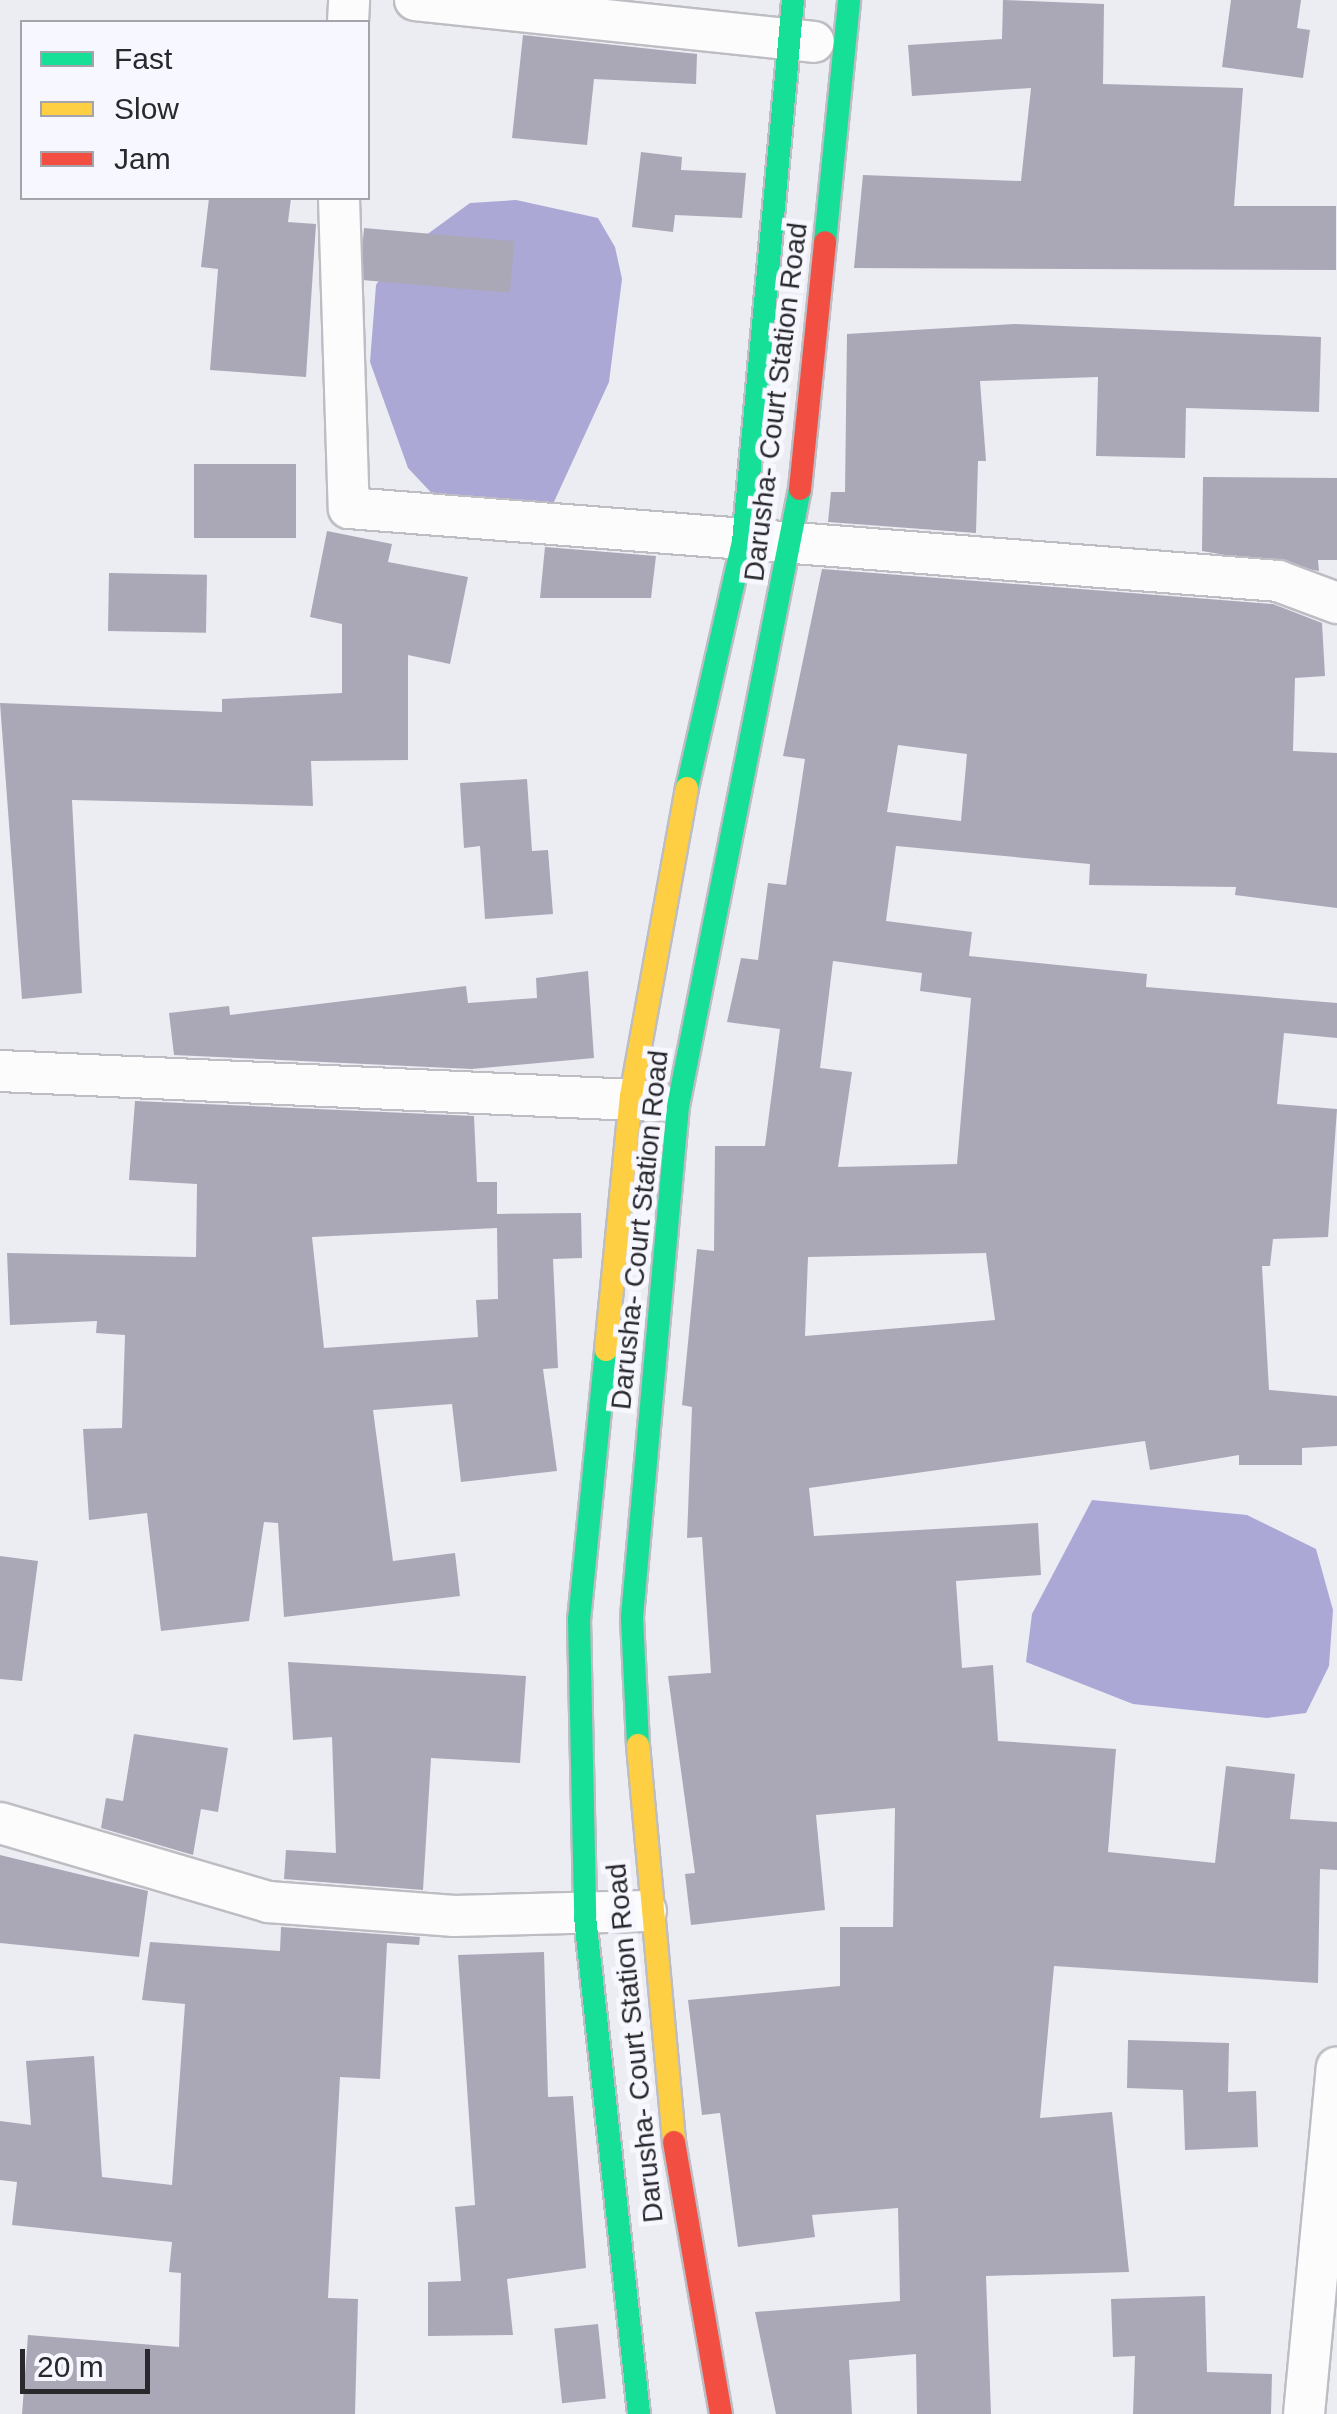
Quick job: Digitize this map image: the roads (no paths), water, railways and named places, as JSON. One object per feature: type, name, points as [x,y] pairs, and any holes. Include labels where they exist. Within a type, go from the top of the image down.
[{"type":"street","points":[[415,0],[845,44]]},
{"type":"street","name":"Darusha- Court Station Road","points":[[639,2414],[586,1917],[579,1619],[631,1096],[743,542],[793,0]]},
{"type":"street","name":"Darusha- Court Station Road","points":[[721,2414],[682,2211],[646,1911],[632,1617],[678,1106],[794,548],[849,0]]},
{"type":"street","points":[[339,200],[349,508],[794,548],[1278,581],[1337,602]]},
{"type":"street","points":[[0,1071],[631,1096],[678,1106]]},
{"type":"street","points":[[0,1824],[268,1902],[586,1917],[646,1911]]},
{"type":"street","points":[[1304,2414],[1337,2068]]}]
